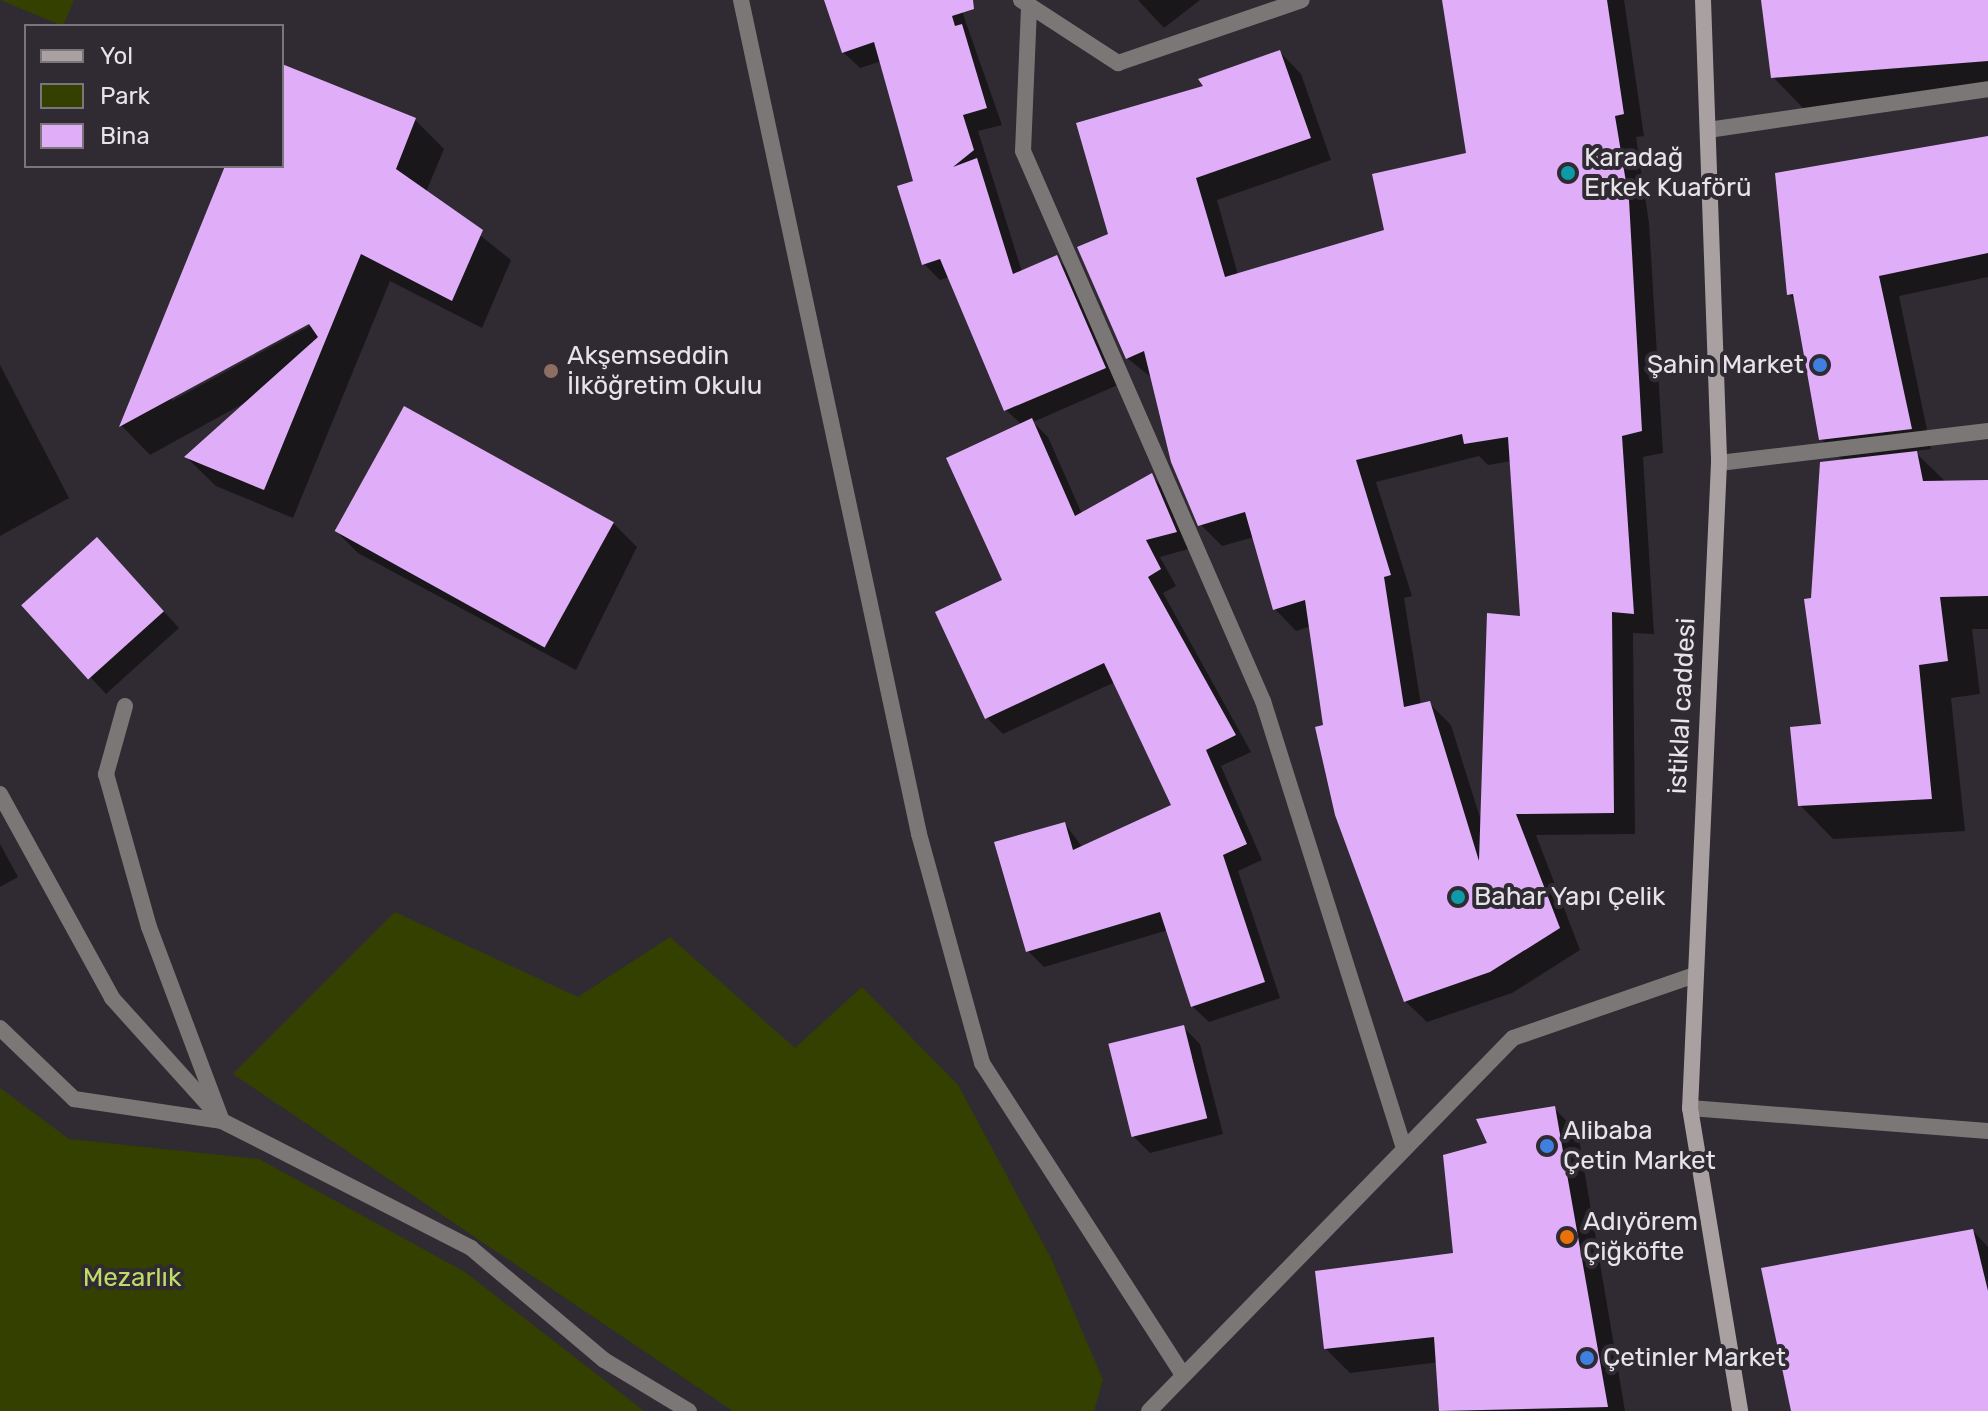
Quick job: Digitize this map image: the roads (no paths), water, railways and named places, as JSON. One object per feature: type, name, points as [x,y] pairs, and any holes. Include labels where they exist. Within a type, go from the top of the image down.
[{"type":"main road","name":"istiklal caddesi","points":[[1703,0],[1719,463],[1692,976],[1690,1108],[1740,1411]]},
{"type":"street","points":[[741,0],[919,834],[982,1063],[1181,1372]]},
{"type":"street","points":[[1025,4],[1118,63],[1302,0]]},
{"type":"street","points":[[1025,4],[1023,151],[1263,701],[1404,1148]]},
{"type":"street","points":[[1708,130],[1988,89]]},
{"type":"street","points":[[1719,463],[1988,431]]},
{"type":"street","points":[[125,706],[106,774],[149,927],[222,1121]]},
{"type":"street","points":[[0,794],[112,998],[222,1121]]},
{"type":"street","points":[[1149,1411],[1181,1372],[1513,1038],[1692,976]]},
{"type":"street","points":[[0,1028],[74,1099],[222,1121],[471,1248],[604,1360],[689,1411]]},
{"type":"street","points":[[1690,1108],[1988,1131]]},
{"type":"place","name":"Karadağ Erkek Kuaförü","points":[[1568,173]]},
{"type":"place","name":"Şahin Market","points":[[1820,365]]},
{"type":"place","name":"Akşemseddin İlköğretim Okulu","points":[[551,371]]},
{"type":"place","name":"Bahar Yapı Çelik","points":[[1458,897]]},
{"type":"place","name":"Alibaba Çetin Market","points":[[1547,1146]]},
{"type":"place","name":"Adıyörem Çiğköfte","points":[[1567,1237]]},
{"type":"place","name":"Çetinler Market","points":[[1587,1358]]},
{"type":"park label","name":"Mezarlık","points":[[132,1278]]}]
